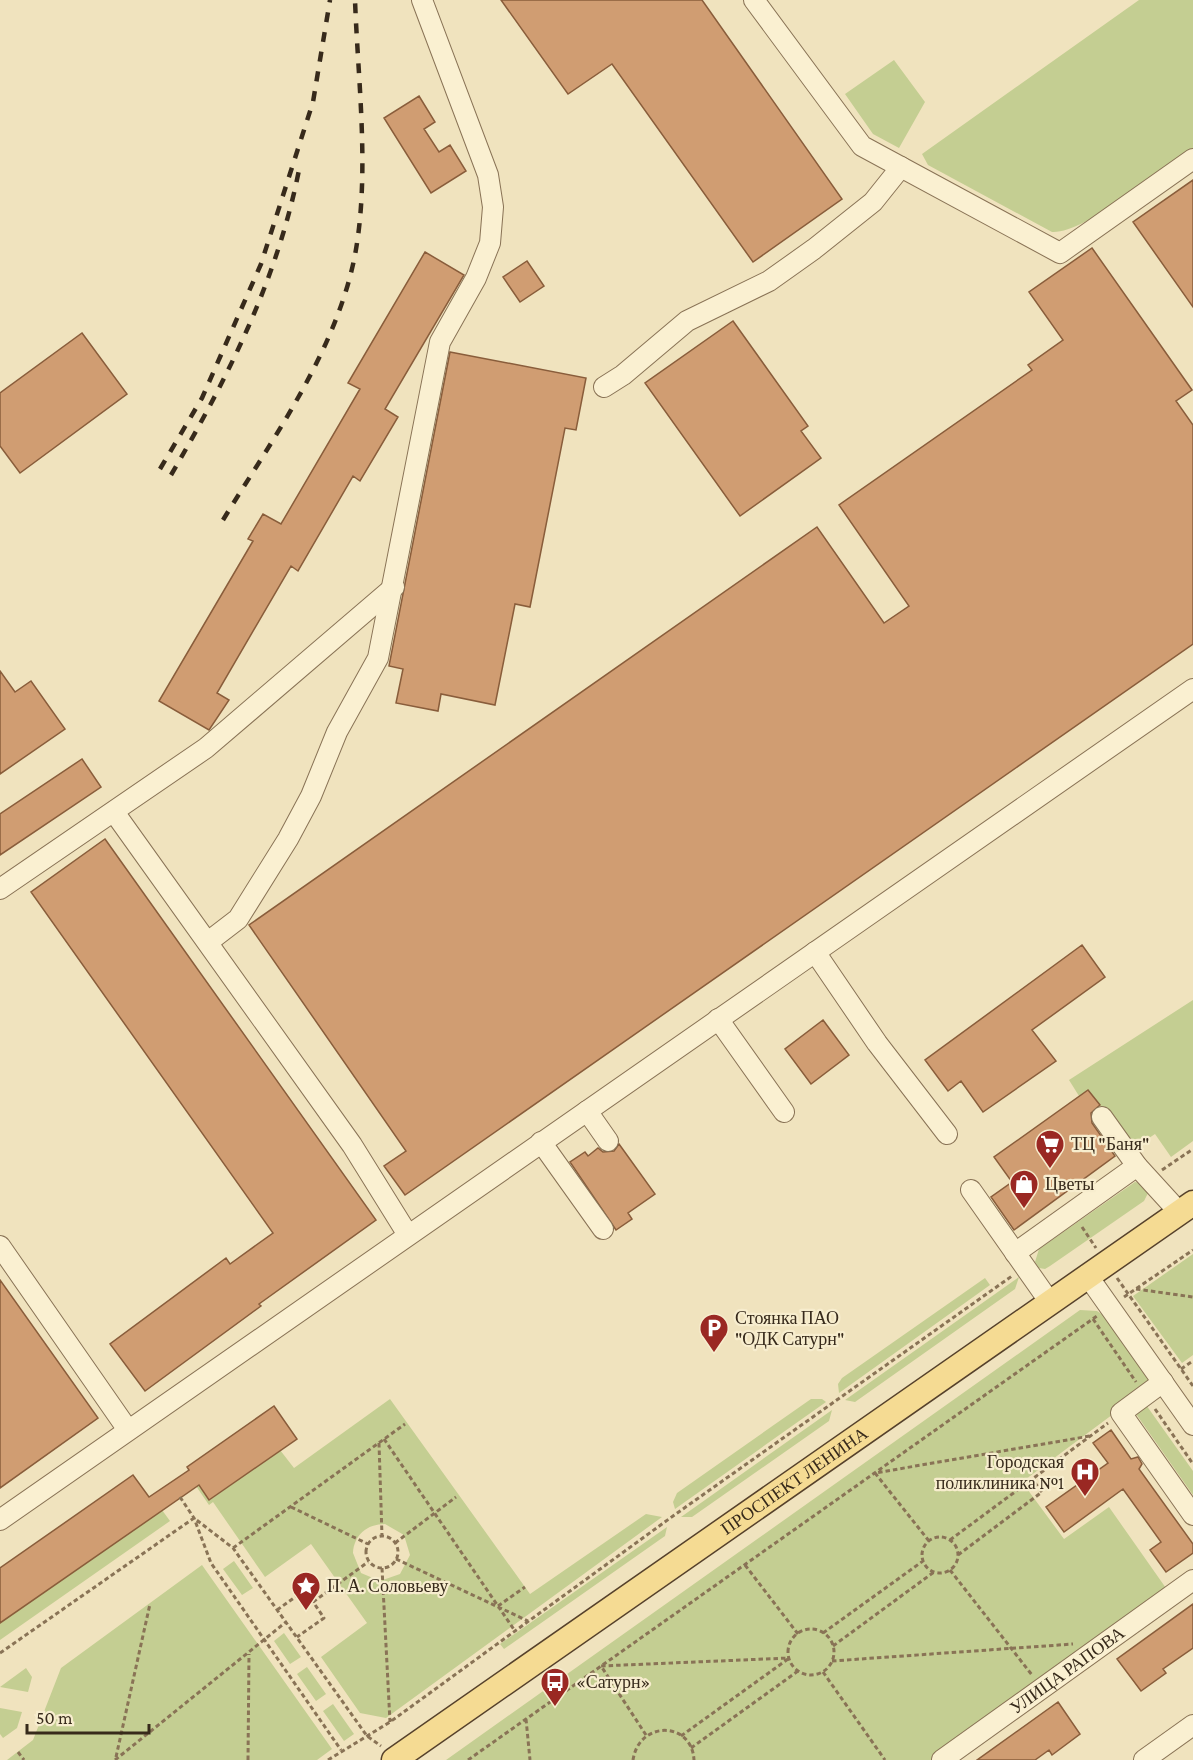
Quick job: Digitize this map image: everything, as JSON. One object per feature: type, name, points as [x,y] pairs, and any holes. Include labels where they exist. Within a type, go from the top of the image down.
[{"type":"main road","name":"ПРОСПЕКТ ЛЕНИНА","points":[[394,1760],[1186,1208]]},
{"type":"street","points":[[208,942],[238,919],[311,796],[337,732],[378,658],[394,587],[440,342],[480,269],[490,243],[493,207],[488,175],[422,0]]},
{"type":"street","points":[[754,0],[862,146],[1060,253],[1193,159]]},
{"type":"street","points":[[604,387],[623,375],[687,321],[769,281],[814,249],[873,202],[901,167]]},
{"type":"street","points":[[0,889],[206,748],[394,587]]},
{"type":"street","points":[[0,1520],[1193,689]]},
{"type":"street","points":[[114,812],[352,1145],[408,1235]]},
{"type":"street","points":[[815,952],[877,1043],[947,1134]]},
{"type":"street","points":[[718,1019],[784,1112]]},
{"type":"street","points":[[586,1111],[608,1141]]},
{"type":"street","points":[[1102,1117],[1137,1166],[1186,1208]]},
{"type":"street","points":[[541,1142],[603,1229]]},
{"type":"street","points":[[1020,1260],[1137,1166]]},
{"type":"street","points":[[970,1190],[1049,1302]]},
{"type":"street","points":[[0,1246],[128,1430]]},
{"type":"street","points":[[1096,1269],[1110,1307],[1193,1425]]},
{"type":"street","points":[[1163,1382],[1121,1413],[1193,1515]]},
{"type":"street","name":"УЛИЦА РАПОВА","points":[[942,1760],[1193,1580]]},
{"type":"street","points":[[1144,1760],[1193,1725]]},
{"type":"path","points":[[1082,1227],[1096,1269],[1128,1294],[1193,1386]]},
{"type":"path","points":[[468,1760],[1193,1250]]},
{"type":"path","points":[[328,1760],[390,1722],[1020,1260]]},
{"type":"path","points":[[1136,1289],[1193,1297]]},
{"type":"path","points":[[950,1540],[1121,1413]]},
{"type":"path","points":[[233,1548],[405,1424]]},
{"type":"path","points":[[875,1473],[1090,1436]]},
{"type":"path","points":[[384,1439],[515,1631]]},
{"type":"path","points":[[379,1443],[382,1536]]},
{"type":"path","points":[[875,1473],[929,1541]]},
{"type":"path","points":[[950,1570],[958,1555],[1042,1492],[1032,1479]]},
{"type":"path","points":[[180,1497],[194,1518],[211,1563],[341,1750]]},
{"type":"path","points":[[395,1543],[456,1497]]},
{"type":"path","points":[[290,1507],[368,1544]]},
{"type":"path","points":[[194,1518],[233,1548],[368,1736]]},
{"type":"path","points":[[0,1653],[194,1518]]},
{"type":"path","points":[[382,1536],[395,1543],[398,1552],[396,1559],[388,1567],[382,1568],[368,1562],[365,1552],[368,1544],[375,1538],[382,1536]]},
{"type":"path","points":[[934,1572],[923,1560],[922,1551],[929,1541],[939,1537],[950,1540],[958,1555]]},
{"type":"path","points":[[396,1559],[529,1621]]},
{"type":"path","points":[[823,1633],[923,1560]]},
{"type":"path","points":[[313,1602],[368,1562]]},
{"type":"path","points":[[745,1565],[798,1634]]},
{"type":"path","points":[[382,1568],[390,1722]]},
{"type":"path","points":[[833,1646],[934,1572],[950,1570]]},
{"type":"path","points":[[950,1570],[1042,1688]]},
{"type":"path","points":[[498,1606],[525,1587]]},
{"type":"path","points":[[277,1610],[305,1590],[324,1618],[297,1637]]},
{"type":"path","points":[[115,1760],[150,1604]]},
{"type":"path","points":[[115,1760],[266,1641],[286,1622]]},
{"type":"path","points":[[812,1629],[823,1633],[833,1646],[832,1661],[823,1672],[808,1675],[798,1671],[789,1658],[789,1646],[798,1634],[812,1629]]},
{"type":"path","points":[[832,1661],[1010,1647],[1089,1643],[1099,1647]]},
{"type":"path","points":[[248,1760],[249,1653]]},
{"type":"path","points":[[601,1666],[789,1658]]},
{"type":"path","points":[[681,1736],[789,1658]]},
{"type":"path","points":[[601,1666],[646,1735]]},
{"type":"path","points":[[691,1748],[798,1671]]},
{"type":"path","points":[[823,1672],[884,1760]]},
{"type":"path","points":[[526,1719],[530,1760]]},
{"type":"path","points":[[633,1760],[634,1751],[646,1735],[665,1730],[681,1736],[691,1748],[693,1760]]},
{"type":"path","points":[[18,1752],[24,1760]]},
{"type":"green space","points":[[1139,0],[1193,0],[1193,148],[1103,212],[1084,223],[1066,230],[1052,232],[928,165],[922,154]]},
{"type":"green space","points":[[894,60],[925,102],[899,148],[873,134],[845,94]]},
{"type":"green space","points":[[1193,1000],[1193,1141],[1171,1157],[1155,1134],[1134,1148],[1105,1107],[1101,1107],[1088,1090],[1079,1096],[1069,1080]]},
{"type":"green space","points":[[1135,1182],[1141,1183],[1149,1191],[1144,1201],[1050,1266],[1045,1269],[1039,1268],[1035,1262],[1039,1249]]},
{"type":"green space","points":[[1193,1254],[1193,1355],[1182,1363],[1133,1296]]},
{"type":"green space","points":[[1019,1277],[1015,1289],[855,1402],[845,1400]]},
{"type":"green space","points":[[985,1278],[990,1285],[839,1393],[838,1384],[842,1378]]},
{"type":"green space","points":[[1080,1310],[1097,1311],[1103,1315],[1151,1381],[1132,1400],[1022,1482],[1064,1539],[1109,1507],[1168,1591],[932,1760],[446,1760]]},
{"type":"green space","points":[[390,1399],[530,1594],[646,1514],[662,1517],[386,1718],[360,1713],[321,1657],[367,1623],[311,1544],[265,1577],[213,1502],[209,1505],[196,1486],[199,1484],[210,1500],[280,1450],[294,1468]],"holes":[[[385,1524],[404,1535],[410,1555],[400,1574],[380,1581],[361,1573],[353,1553],[356,1541],[367,1528]]]},
{"type":"green space","points":[[811,1399],[822,1399],[826,1402],[675,1509],[673,1502],[677,1493]]},
{"type":"green space","points":[[1144,1402],[1193,1471],[1193,1495],[1136,1414]]},
{"type":"green space","points":[[832,1410],[829,1421],[692,1517],[681,1517]]},
{"type":"green space","points":[[162,1510],[170,1521],[0,1640],[0,1623]]},
{"type":"green space","points":[[667,1527],[665,1536],[504,1649],[500,1644]]},
{"type":"green space","points":[[234,1561],[253,1588],[242,1595],[223,1569]]},
{"type":"green space","points":[[202,1565],[332,1749],[317,1760],[7,1760],[33,1740],[61,1668]]},
{"type":"green space","points":[[284,1633],[301,1657],[290,1664],[274,1641]]},
{"type":"green space","points":[[307,1667],[326,1694],[316,1701],[297,1674]]},
{"type":"green space","points":[[26,1668],[32,1677],[28,1692],[0,1687]]},
{"type":"green space","points":[[333,1704],[354,1734],[344,1741],[323,1711]]},
{"type":"green space","points":[[0,1708],[22,1712],[17,1728],[3,1738],[0,1734]]},
{"type":"building","points":[[501,0],[702,0],[842,199],[753,262],[612,64],[568,94]]},
{"type":"building","points":[[419,96],[435,122],[424,129],[439,152],[450,145],[466,171],[431,193],[384,118]]},
{"type":"building","points":[[1193,180],[1193,307],[1133,222]]},
{"type":"building","points":[[1092,248],[1192,390],[1176,401],[1193,425],[1193,644],[405,1195],[384,1166],[406,1151],[249,925],[817,527],[884,623],[909,606],[839,505],[1032,370],[1028,365],[1063,340],[1029,292]]},
{"type":"building","points":[[425,252],[464,275],[385,409],[398,417],[360,481],[353,476],[298,571],[291,566],[217,693],[229,700],[209,730],[159,701],[253,541],[248,539],[263,514],[281,524],[360,389],[348,383]]},
{"type":"building","points":[[527,261],[544,286],[520,302],[503,277]]},
{"type":"building","points":[[733,321],[808,426],[801,431],[821,458],[740,516],[645,383]]},
{"type":"building","points":[[82,333],[127,394],[20,473],[0,446],[0,393]]},
{"type":"building","points":[[450,352],[586,378],[576,430],[565,428],[530,607],[515,604],[495,705],[441,694],[438,711],[396,703],[403,669],[389,666]]},
{"type":"building","points":[[0,671],[15,692],[31,681],[65,729],[0,774]]},
{"type":"building","points":[[82,759],[101,787],[0,855],[0,814]]},
{"type":"building","points":[[105,839],[376,1220],[259,1304],[261,1306],[145,1391],[110,1344],[226,1258],[230,1264],[273,1233],[31,892]]},
{"type":"building","points":[[1082,945],[1105,977],[1032,1030],[1056,1061],[983,1112],[961,1081],[948,1091],[925,1060]]},
{"type":"building","points":[[823,1020],[849,1055],[811,1084],[785,1049]]},
{"type":"building","name":"ТЦ \"Баня\"","points":[[1088,1090],[1100,1105],[1091,1113],[1092,1123],[1115,1156],[1014,1230],[991,1197],[1012,1182],[994,1157]]},
{"type":"building","points":[[619,1144],[655,1194],[628,1213],[632,1219],[616,1230],[570,1162],[585,1152],[588,1156],[598,1148],[603,1152],[614,1151]]},
{"type":"building","points":[[0,1280],[98,1418],[0,1488]]},
{"type":"building","points":[[274,1406],[297,1439],[209,1500],[199,1485],[0,1623],[0,1568],[133,1475],[149,1497],[189,1470],[187,1467]]},
{"type":"building","name":"Городская поликлиника №1","points":[[1111,1430],[1131,1459],[1138,1457],[1142,1464],[1139,1469],[1193,1544],[1193,1553],[1166,1572],[1150,1550],[1161,1542],[1123,1489],[1064,1532],[1046,1507],[1108,1463],[1093,1443]]},
{"type":"building","points":[[1193,1604],[1193,1648],[1163,1669],[1166,1673],[1141,1691],[1117,1659]]},
{"type":"building","points":[[1058,1702],[1080,1734],[1052,1755],[1049,1750],[1035,1760],[977,1760]]},
{"type":"railway","points":[[160,469],[202,398],[261,264],[313,102],[330,0]]},
{"type":"railway","points":[[223,520],[301,393],[318,360],[346,291],[355,255],[362,193],[362,128],[355,0]]},
{"type":"railway","points":[[171,475],[212,402],[264,290],[278,251],[299,170]]},
{"type":"place","name":"ТЦ \"Баня\"","points":[[1050,1170]]},
{"type":"place","name":"Цветы","points":[[1024,1210]]},
{"type":"place","name":"Стоянка ПАО \"ОДК Сатурн\"","points":[[714,1354]]},
{"type":"place","name":"Городская поликлиника №1","points":[[1085,1498]]},
{"type":"place","name":"П. А. Соловьеву","points":[[306,1612]]},
{"type":"place","name":"«Сатурн»","points":[[555,1708]]}]
